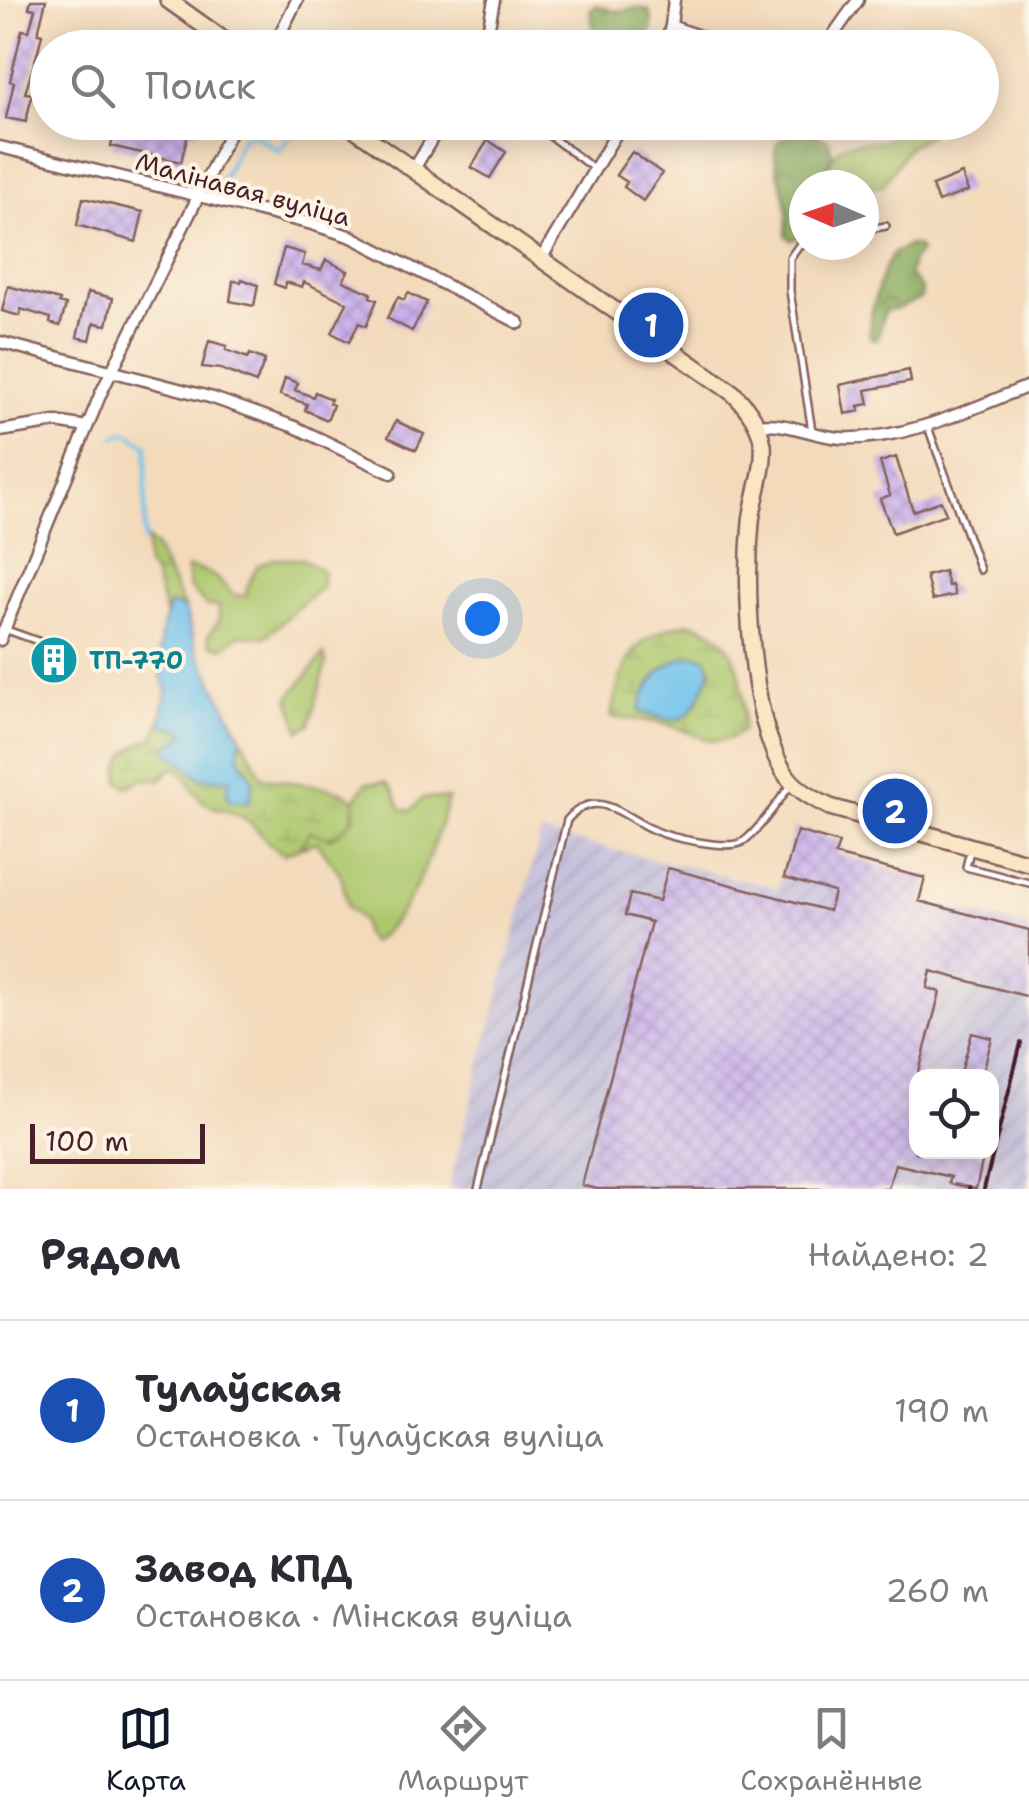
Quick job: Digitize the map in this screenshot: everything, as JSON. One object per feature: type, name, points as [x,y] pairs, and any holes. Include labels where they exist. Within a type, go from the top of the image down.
[{"type":"main road","points":[[168,0],[210,30]]},
{"type":"main road","points":[[370,140],[733,393],[747,407],[757,425],[762,457],[749,552],[752,642],[770,736],[782,770],[793,783],[830,807],[1029,863]]},
{"type":"street","points":[[282,30],[297,0]]},
{"type":"street","points":[[488,30],[494,0]]},
{"type":"street","points":[[671,30],[674,0]]},
{"type":"street","points":[[837,30],[858,0]]},
{"type":"street","points":[[672,26],[683,30]]},
{"type":"street","points":[[1,632],[86,427],[226,140]]},
{"type":"street","points":[[414,170],[432,140]]},
{"type":"street","points":[[541,259],[613,140]]},
{"type":"street","name":"Малінавая вуліца","points":[[0,148],[352,237],[519,323]]},
{"type":"street","points":[[0,342],[213,398],[295,427],[391,473]]},
{"type":"street","points":[[757,425],[796,426],[813,434],[872,437],[927,425],[1029,386]]},
{"type":"street","points":[[0,431],[56,422],[86,427]]},
{"type":"lane","points":[[555,140],[596,171]]},
{"type":"lane","points":[[879,227],[886,226]]},
{"type":"lane","points":[[790,260],[790,291],[813,434]]},
{"type":"lane","points":[[927,425],[980,570]]},
{"type":"lane","points":[[1,632],[71,653],[64,672]]},
{"type":"lane","points":[[36,661],[43,644]]},
{"type":"lane","points":[[478,1189],[567,820],[580,806],[595,804],[613,807],[656,832],[723,845],[738,844],[749,838],[793,783]]},
{"type":"lane","points":[[971,848],[966,867],[1029,883]]},
{"type":"shaded area","points":[[794,828],[841,840],[838,854],[928,878],[924,900],[1029,928],[1029,1189],[448,1189],[541,833],[778,888]]},
{"type":"green space","points":[[596,5],[615,11],[649,10],[651,30],[594,30],[590,10]]},
{"type":"green space","points":[[780,140],[829,141],[832,155],[826,170],[789,170],[789,238],[787,209],[776,159]]},
{"type":"green space","points":[[920,140],[909,146],[879,186],[879,170],[828,170],[842,147],[852,143]]},
{"type":"green space","points":[[909,245],[920,251],[912,261],[909,275],[922,289],[921,298],[885,310],[877,340],[870,338],[880,280],[895,252]]},
{"type":"green space","points":[[147,539],[155,547],[185,609],[178,605],[167,608],[166,618],[155,576],[147,565]]},
{"type":"green space","points":[[273,559],[303,559],[322,571],[322,586],[265,637],[238,635],[223,648],[210,644],[208,636],[219,620],[219,606],[207,606],[189,587],[187,568],[213,576],[233,595],[247,596],[257,566]]},
{"type":"green space","points":[[689,623],[706,628],[729,649],[743,696],[743,730],[733,737],[715,741],[661,723],[611,717],[632,654],[642,643],[669,628]],"holes":[[[711,669],[699,698],[668,720],[640,712]]]},
{"type":"green space","points":[[324,654],[326,663],[310,724],[300,731],[289,698]]},
{"type":"green space","points":[[160,724],[184,731],[182,737],[168,746],[168,751],[193,773],[229,779],[230,786],[249,770],[239,755],[242,738],[262,777],[347,795],[355,800],[351,819],[329,838],[310,831],[299,848],[284,854],[243,817],[204,802],[179,770],[172,768],[161,779],[144,779],[128,787],[120,782],[123,759],[133,748],[154,738]]},
{"type":"green space","points":[[386,782],[401,809],[411,811],[423,798],[448,799],[411,896],[371,943],[364,934],[362,920],[348,907],[341,875],[317,842],[299,848],[310,831],[354,817],[355,800],[366,783]]},
{"type":"water","points":[[170,604],[185,609],[195,647],[242,738],[239,757],[253,779],[250,802],[230,800],[229,779],[200,778],[167,751],[168,746],[182,738],[184,731],[160,724],[167,689],[158,668],[162,629]]},
{"type":"water","points":[[697,655],[707,659],[711,669],[698,700],[687,714],[673,720],[640,712],[646,691],[659,673],[676,661]]},
{"type":"building","points":[[31,0],[46,0],[39,30],[30,30],[30,77],[25,93],[30,94],[30,103],[26,122],[6,118],[22,30],[29,31],[35,9],[29,8]]},
{"type":"building","points":[[113,140],[186,140],[181,162],[111,146]]},
{"type":"building","points":[[488,140],[506,152],[490,178],[471,167]]},
{"type":"building","points":[[632,152],[662,173],[643,201],[624,187],[627,182],[616,175]]},
{"type":"building","points":[[962,174],[968,191],[938,202],[932,186]]},
{"type":"building","points":[[83,198],[143,212],[136,242],[77,225]]},
{"type":"building","points":[[284,248],[305,254],[302,265],[321,270],[326,260],[348,271],[343,281],[371,293],[370,297],[377,300],[366,326],[359,323],[349,342],[332,333],[347,303],[304,282],[302,287],[286,282],[285,288],[274,284]]},
{"type":"building","points":[[242,279],[258,285],[254,306],[230,301],[233,281]]},
{"type":"building","points":[[8,286],[60,300],[66,305],[60,326],[50,323],[51,318],[21,309],[20,316],[2,311]]},
{"type":"building","points":[[88,292],[113,298],[107,325],[94,323],[90,340],[77,337]]},
{"type":"building","points":[[408,293],[427,302],[412,331],[387,318],[398,297],[404,300]]},
{"type":"building","points":[[209,341],[248,358],[250,354],[265,360],[256,383],[221,369],[202,367]]},
{"type":"building","points":[[909,370],[911,382],[866,390],[869,404],[845,414],[840,385]]},
{"type":"building","points":[[285,378],[298,383],[295,390],[331,399],[329,403],[333,405],[327,420],[305,410],[307,404],[280,395]]},
{"type":"building","points":[[396,421],[424,434],[416,450],[388,437]]},
{"type":"building","points":[[896,457],[913,511],[941,501],[946,514],[893,533],[880,499],[890,495],[880,462]]},
{"type":"building","points":[[944,571],[955,595],[932,600],[926,576]]},
{"type":"building","points":[[797,831],[839,843],[835,855],[925,878],[919,901],[1029,930],[1029,997],[931,971],[927,988],[940,992],[920,1069],[909,1069],[909,1159],[983,1159],[976,1189],[949,1183],[951,1177],[895,1164],[888,1189],[597,1189],[582,1185],[651,922],[625,915],[630,894],[659,901],[668,868],[829,911],[834,892],[784,878]]},
{"type":"building","points":[[972,1033],[992,1038],[984,1069],[962,1069]]},
{"type":"waterway","points":[[220,185],[241,140]]},
{"type":"waterway","points":[[263,140],[279,151],[287,140]]},
{"type":"waterway","points":[[115,437],[126,432],[147,445],[144,541]]},
{"type":"railway","points":[[984,1189],[1021,1043]]},
{"type":"place","name":"Тулаўская","points":[[651,325]]},
{"type":"place","name":"ТП-770","points":[[54,660]]},
{"type":"place","name":"Завод КПД","points":[[895,811]]}]
